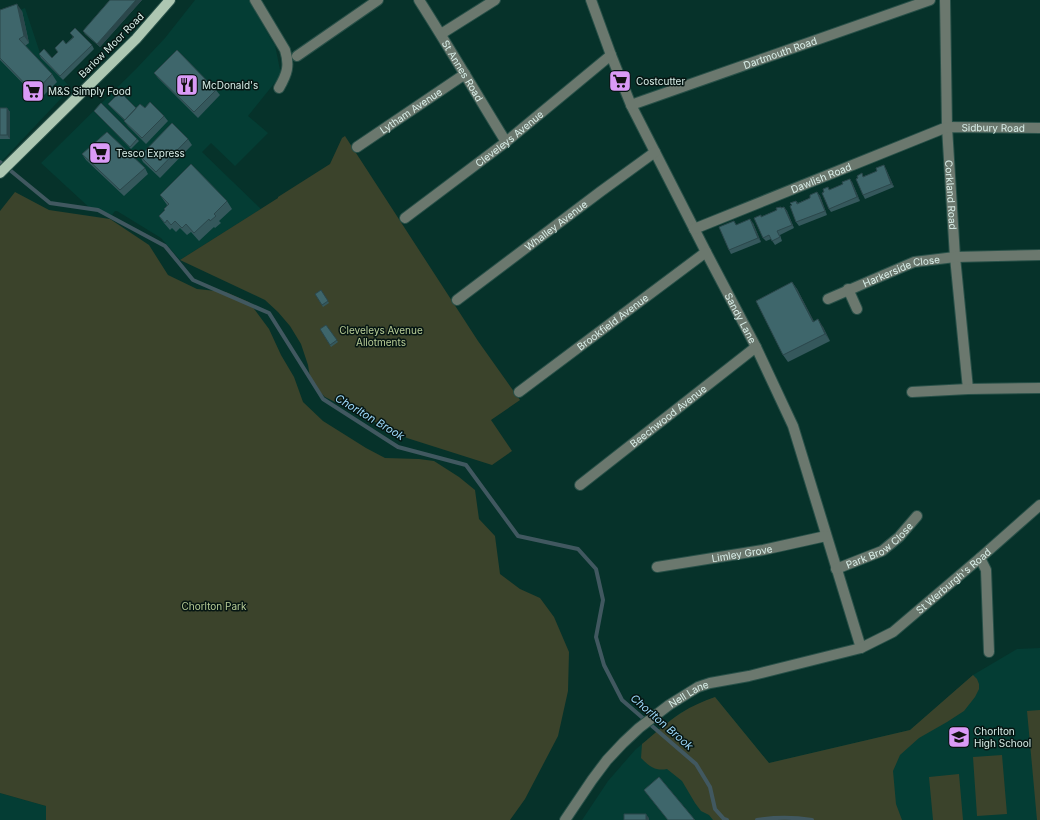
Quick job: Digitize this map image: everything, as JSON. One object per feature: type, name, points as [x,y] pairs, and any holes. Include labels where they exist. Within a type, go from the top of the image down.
[{"type":"main road","name":"Barlow Moor Road","points":[[0,173],[136,39],[170,0]]},
{"type":"street","points":[[255,0],[285,50],[288,65],[287,72],[279,88]]},
{"type":"street","points":[[297,56],[378,0]]},
{"type":"street","name":"St Annes Road","points":[[419,0],[506,142]]},
{"type":"street","points":[[441,34],[495,0]]},
{"type":"street","name":"Sandy Lane","points":[[591,0],[631,104],[756,347],[793,426],[861,648]]},
{"type":"street","name":"Dartmouth Road","points":[[631,104],[930,0]]},
{"type":"street","name":"Corkland Road","points":[[944,0],[947,127],[955,257],[968,390]]},
{"type":"street","name":"Cleveleys Avenue","points":[[405,218],[506,142],[611,55]]},
{"type":"street","name":"Lytham Avenue","points":[[357,147],[464,74]]},
{"type":"street","name":"Sidbury Road","points":[[947,127],[1040,128]]},
{"type":"street","name":"Dawlish Road","points":[[694,229],[947,127]]},
{"type":"street","name":"Whalley Avenue","points":[[457,300],[655,152]]},
{"type":"street","name":"Brookfield Avenue","points":[[519,392],[706,252]]},
{"type":"street","name":"Harkerside Close","points":[[828,299],[848,289],[914,262],[955,257],[1040,255]]},
{"type":"street","name":"Harkerside Close","points":[[848,289],[857,309]]},
{"type":"street","name":"Beechwood Avenue","points":[[580,485],[756,347]]},
{"type":"street","points":[[912,392],[1040,388]]},
{"type":"street","name":"St Werburgh's Road","points":[[861,648],[893,632],[1040,506]]},
{"type":"street","name":"Park Brow Close","points":[[836,569],[882,551],[899,537],[917,516]]},
{"type":"street","name":"Limley Grove","points":[[657,567],[763,550],[826,536]]},
{"type":"street","points":[[980,558],[986,570],[989,652]]},
{"type":"street","name":"Nell Lane","points":[[565,820],[607,760],[623,743],[639,728],[669,705],[698,687],[861,648]]},
{"type":"shaded area","points":[[195,0],[249,0],[275,45],[281,75],[248,116],[268,133],[235,166],[211,143],[202,152],[261,209],[180,260],[161,238],[117,211],[115,211],[112,215],[92,210],[41,163],[136,69],[165,38]]},
{"type":"shaded area","points":[[25,8],[41,56],[71,88],[0,163],[0,18]]},
{"type":"shaded area","name":"Chorlton High School","points":[[1040,648],[1040,820],[582,820],[608,781],[635,750],[680,713],[715,697],[769,763],[910,730],[973,675],[1017,649]]},
{"type":"shaded area","points":[[0,793],[46,806],[46,820],[0,820]]},
{"type":"green space","name":"Cleveleys Avenue Allotments","points":[[345,136],[478,341],[520,400],[491,420],[512,451],[492,465],[407,438],[325,397],[311,383],[308,365],[301,344],[290,326],[278,312],[265,300],[180,260],[330,164],[342,138]]},
{"type":"green space","name":"Chorlton Park","points":[[15,192],[49,210],[110,219],[149,245],[168,275],[197,289],[226,292],[249,302],[269,329],[281,355],[294,377],[303,402],[323,421],[385,458],[434,461],[459,477],[475,490],[479,519],[495,536],[500,574],[520,589],[540,598],[554,617],[569,652],[568,691],[558,736],[525,799],[510,820],[46,820],[46,806],[0,793],[0,211]]},
{"type":"green space","points":[[973,675],[977,679],[979,689],[975,697],[964,711],[919,738],[900,755],[893,771],[896,804],[902,820],[713,820],[709,815],[701,811],[682,781],[667,769],[653,768],[641,758],[642,744],[661,728],[685,710],[715,697],[769,763],[910,730]]},
{"type":"green space","points":[[1040,710],[1040,820],[1037,820],[1027,711]]},
{"type":"green space","points":[[1002,755],[1007,814],[977,816],[973,757]]},
{"type":"green space","points":[[959,774],[963,820],[933,820],[929,777]]},
{"type":"building","points":[[110,0],[136,0],[97,44],[83,31]]},
{"type":"building","points":[[17,4],[24,36],[19,39],[52,74],[34,93],[0,58],[0,10]]},
{"type":"building","points":[[75,28],[92,45],[60,76],[39,54],[44,49],[52,58],[58,52],[55,48],[63,40],[66,44],[74,37],[70,33]]},
{"type":"building","points":[[177,50],[216,90],[194,112],[154,73]]},
{"type":"building","points":[[120,92],[136,108],[125,120],[108,104]]},
{"type":"building","points":[[150,102],[164,116],[142,138],[124,121],[140,104],[145,108]]},
{"type":"building","points":[[101,103],[137,139],[130,147],[94,111]]},
{"type":"building","points":[[0,108],[7,108],[7,135],[0,135]]},
{"type":"building","points":[[172,123],[188,139],[156,172],[140,156]]},
{"type":"building","points":[[107,132],[145,168],[120,190],[82,154]]},
{"type":"building","points":[[191,164],[227,201],[214,214],[216,216],[210,221],[209,219],[194,233],[186,224],[182,228],[175,221],[171,225],[167,220],[165,223],[159,216],[169,204],[160,195]]},
{"type":"building","points":[[884,165],[891,184],[863,195],[856,179],[858,178],[857,176],[862,173],[863,177],[877,171],[876,168]]},
{"type":"building","points":[[850,179],[857,197],[829,209],[822,193],[824,192],[823,189],[828,187],[829,190]]},
{"type":"building","points":[[817,192],[825,211],[796,222],[790,206],[792,205],[790,203],[796,201],[797,204],[810,198],[810,195]]},
{"type":"building","points":[[784,207],[792,225],[777,231],[780,237],[772,241],[769,235],[763,238],[754,218],[761,215],[761,217],[777,210],[776,208]]},
{"type":"building","points":[[750,219],[758,238],[729,250],[719,227],[734,221],[736,225]]},
{"type":"building","points":[[792,282],[813,322],[818,319],[825,334],[783,355],[756,301]]},
{"type":"building","points":[[321,290],[328,301],[322,305],[315,294]]},
{"type":"building","points":[[326,325],[337,340],[330,345],[320,329]]},
{"type":"building","points":[[659,777],[694,820],[668,820],[644,790]]},
{"type":"building","points":[[624,814],[646,814],[646,820],[624,820]]},
{"type":"waterway","name":"Chorlton Brook","points":[[0,162],[50,203],[98,210],[165,246],[193,280],[269,313],[323,399],[398,447],[466,465],[518,536],[578,549],[596,569],[603,600],[596,637],[604,665],[622,700],[696,764],[710,787],[715,809],[724,819],[727,820]]},
{"type":"waterway","name":"Chorlton Brook","points":[[757,820],[771,818],[798,818],[812,820]]},
{"type":"place","name":"Costcutter","points":[[620,81]]},
{"type":"place","name":"McDonald's","points":[[187,85]]},
{"type":"place","name":"M&S Simply Food","points":[[33,91]]},
{"type":"place","name":"Tesco Express","points":[[100,153]]},
{"type":"place","name":"Chorlton High School","points":[[959,737]]}]
